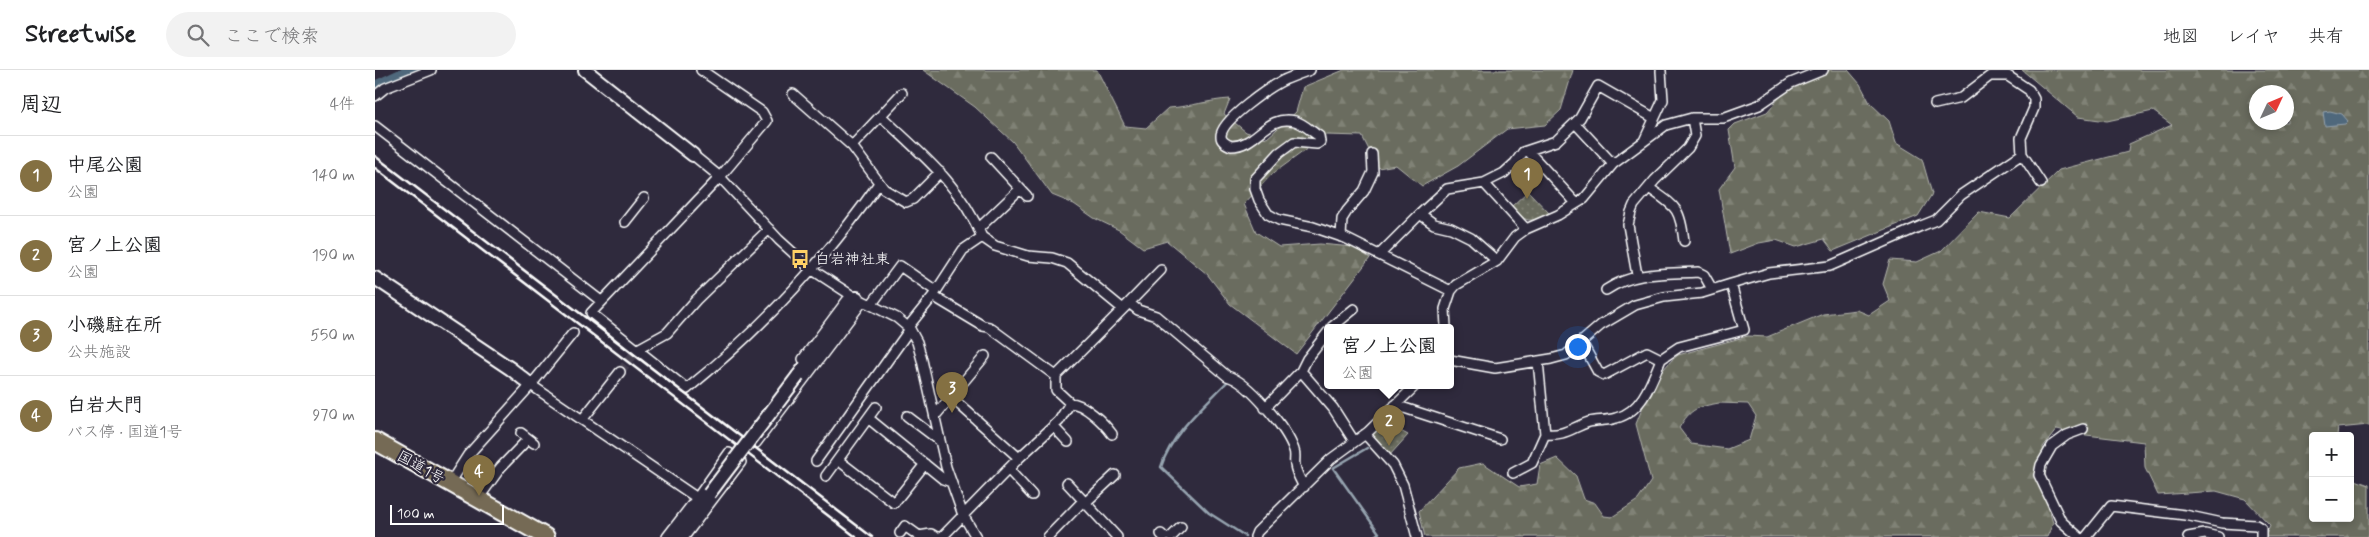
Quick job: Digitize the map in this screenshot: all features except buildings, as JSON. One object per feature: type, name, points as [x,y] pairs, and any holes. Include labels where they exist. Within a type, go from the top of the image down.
[{"type":"highway","name":"国道1号","points":[[375,441],[546,537]]},
{"type":"street","points":[[375,96],[385,88],[431,70]]},
{"type":"street","points":[[585,70],[720,177],[769,229],[811,269],[861,300],[897,318],[909,328],[917,342],[923,360],[940,442],[951,482],[963,515],[976,537]]},
{"type":"street","points":[[701,70],[762,112],[767,119],[720,177],[591,313],[687,389],[769,315],[855,217],[879,183]]},
{"type":"street","points":[[1310,70],[1283,80],[1259,95],[1223,126],[1221,138],[1231,146],[1243,145],[1267,125],[1279,121],[1297,121],[1319,136],[1320,142],[1317,144],[1294,142],[1279,153],[1255,179],[1255,189],[1268,214],[1279,220],[1313,227],[1341,237],[1380,254],[1451,291]]},
{"type":"street","points":[[1445,324],[1445,309],[1451,291],[1456,285],[1497,261],[1515,237],[1526,229],[1558,215],[1590,193],[1600,177],[1613,164],[1666,125],[1692,118],[1723,118],[1759,106],[1791,83],[1823,70]]},
{"type":"street","points":[[1644,141],[1663,100],[1661,71]]},
{"type":"street","points":[[1935,104],[1961,98],[1990,76],[2008,76],[2029,90],[2034,99],[2034,108],[2021,138],[2022,154],[2041,183]]},
{"type":"street","points":[[1380,254],[1419,214],[1447,189],[1484,183],[1504,173],[1523,152],[1529,152],[1557,141],[1575,123],[1598,86],[1654,118]]},
{"type":"street","points":[[852,146],[902,93]]},
{"type":"street","points":[[793,94],[852,146],[884,189],[908,202],[941,172]]},
{"type":"street","points":[[881,116],[941,172],[964,200],[980,233],[995,246],[1028,256],[1052,258],[1067,263],[1126,306],[1156,316],[1227,376],[1237,378],[1265,408],[1294,450],[1295,466],[1304,487]]},
{"type":"street","points":[[1637,275],[1629,225],[1634,205],[1688,148],[1695,136],[1692,118]]},
{"type":"street","points":[[1575,123],[1613,164]]},
{"type":"street","points":[[375,126],[601,302]]},
{"type":"street","points":[[1529,152],[1575,203]]},
{"type":"street","points":[[1341,237],[1343,219],[1364,190],[1373,172],[1372,154]]},
{"type":"street","points":[[1454,361],[1495,368],[1566,355],[1601,326],[1635,305],[1664,297],[1702,292],[1769,273],[1830,266],[1936,220],[1961,195],[2022,154]]},
{"type":"street","points":[[816,461],[935,293],[963,250],[1024,193],[991,157]]},
{"type":"street","points":[[1484,183],[1526,229]]},
{"type":"street","points":[[1649,188],[1677,209],[1681,219],[1684,241]]},
{"type":"street","points":[[625,222],[643,198]]},
{"type":"street","points":[[1419,214],[1434,224],[1451,228],[1471,238],[1497,261]]},
{"type":"street","points":[[638,349],[667,333],[697,300],[769,229]]},
{"type":"street","points":[[756,423],[861,300],[900,266],[935,293],[983,326],[989,327],[1056,376]]},
{"type":"street","points":[[1113,434],[1086,410],[1070,403],[1056,390],[1056,376],[1161,270]]},
{"type":"street","points":[[1606,290],[1622,280],[1637,275],[1698,272],[1704,275],[1712,289]]},
{"type":"street","points":[[375,278],[511,369],[582,420],[703,496]]},
{"type":"street","points":[[1545,434],[1559,436],[1589,422],[1617,418],[1635,408],[1647,392],[1661,359],[1679,347],[1744,330],[1731,284]]},
{"type":"street","points":[[667,537],[703,496],[861,300]]},
{"type":"street","points":[[756,443],[861,300]]},
{"type":"street","points":[[1336,324],[1355,309]]},
{"type":"street","points":[[450,483],[468,455],[531,385],[573,333]]},
{"type":"street","points":[[1265,408],[1301,371],[1307,359],[1324,337]]},
{"type":"street","points":[[1581,341],[1598,372],[1602,375],[1647,352],[1661,359]]},
{"type":"street","points":[[935,416],[985,356]]},
{"type":"street","points":[[1513,473],[1532,463],[1545,434],[1538,361]]},
{"type":"street","points":[[1301,371],[1333,408],[1355,441]]},
{"type":"street","points":[[582,420],[590,407],[620,372]]},
{"type":"street","points":[[1255,537],[1257,532],[1331,459],[1365,434],[1408,389]]},
{"type":"street","points":[[951,398],[1019,458]]},
{"type":"street","points":[[904,528],[919,536],[931,534],[938,537],[943,536],[1053,426],[1070,403]]},
{"type":"street","points":[[1395,405],[1500,438]]},
{"type":"street","points":[[826,476],[876,407]]},
{"type":"street","points":[[764,412],[771,423]]},
{"type":"street","points":[[907,416],[940,442]]},
{"type":"street","points":[[868,418],[943,479],[951,482]]},
{"type":"street","points":[[1053,426],[1068,442]]},
{"type":"street","points":[[2079,537],[2061,520],[2039,475],[2041,465],[2052,446],[2067,435],[2083,429]]},
{"type":"street","points":[[1365,434],[1393,465],[1403,485],[1417,537]]},
{"type":"street","points":[[478,499],[501,467],[528,438]]},
{"type":"street","points":[[676,537],[729,453]]},
{"type":"street","points":[[838,460],[894,503],[925,464]]},
{"type":"street","points":[[684,537],[741,462]]},
{"type":"street","points":[[1008,469],[1032,495]]},
{"type":"street","points":[[1048,537],[1084,502],[1114,478]]},
{"type":"street","points":[[1067,483],[1115,536]]},
{"type":"street","points":[[2086,537],[2111,506],[2185,515],[2222,523],[2256,525],[2261,528],[2261,537]]},
{"type":"street","points":[[1171,537],[1181,527]]},
{"type":"street","points":[[2188,537],[2205,534],[2218,537]]},
{"type":"green space","points":[[923,70],[1097,70],[1125,126],[1146,128],[1168,108],[1230,99],[1224,114],[1246,132],[1267,138],[1296,112],[1303,87],[1344,70],[1573,70],[1561,110],[1545,125],[1507,129],[1458,166],[1422,186],[1396,165],[1378,168],[1362,136],[1326,135],[1271,175],[1244,204],[1256,232],[1279,247],[1320,244],[1353,247],[1370,258],[1296,354],[1230,304],[1207,274],[1167,241],[1143,248],[1119,230],[1094,218],[1074,204],[1052,195],[1013,142],[975,107]]},
{"type":"green space","points":[[1830,70],[1848,70],[1860,84],[1870,103],[1889,121],[1896,143],[1922,159],[1932,194],[1918,216],[1833,251],[1824,239],[1796,247],[1776,240],[1759,243],[1730,254],[1719,189],[1735,167],[1729,130],[1735,124],[1767,112],[1786,90]]},
{"type":"green space","points":[[2022,70],[2369,70],[2369,425],[2338,428],[2338,432],[2309,432],[2309,522],[2354,522],[2354,479],[2369,485],[2369,537],[2265,537],[2270,525],[2245,499],[2216,491],[2158,495],[2145,468],[2144,442],[2078,434],[2057,429],[2043,447],[2046,469],[2043,490],[2053,523],[2047,537],[1425,537],[1419,511],[1459,468],[1483,463],[1519,487],[1537,484],[1540,465],[1557,458],[1576,476],[1584,499],[1595,503],[1604,516],[1612,517],[1638,500],[1651,481],[1636,424],[1658,378],[1678,355],[1748,336],[1767,337],[1823,314],[1857,310],[1869,315],[1890,301],[1883,284],[1890,260],[1917,262],[1941,251],[1979,212],[2010,218],[2059,170],[2128,152],[2129,144],[2172,125],[2153,111],[2107,121],[2078,117]],"holes":[[[1719,403],[1748,404],[1756,416],[1749,440],[1727,449],[1691,444],[1679,428],[1691,412],[1705,406]]]},
{"type":"green space","points":[[1528,191],[1550,214],[1528,220],[1520,216],[1511,207]]},
{"type":"green space","points":[[1376,423],[1381,429],[1395,428],[1408,435],[1389,456],[1368,432]]},
{"type":"water","points":[[2330,111],[2342,114],[2348,121],[2345,124],[2325,126],[2323,112]]},
{"type":"waterway","points":[[375,88],[414,70]]},
{"type":"waterway","points":[[1229,380],[1181,431],[1166,454],[1161,467],[1209,513],[1245,536]]},
{"type":"waterway","points":[[1367,448],[1333,468],[1379,533],[1373,537]]},
{"type":"tunnel","points":[[620,372],[638,349]]},
{"type":"railway","points":[[375,156],[872,537]]},
{"type":"railway","points":[[375,168],[856,537]]},
{"type":"place","name":"中尾公園","points":[[1527,199]]},
{"type":"place","name":"白岩神社東","points":[[800,259]]},
{"type":"place","name":"小磯駐在所","points":[[952,413]]},
{"type":"place","name":"宮ノ上公園","points":[[1389,446]]},
{"type":"place","name":"白岩大門","points":[[479,496]]}]
